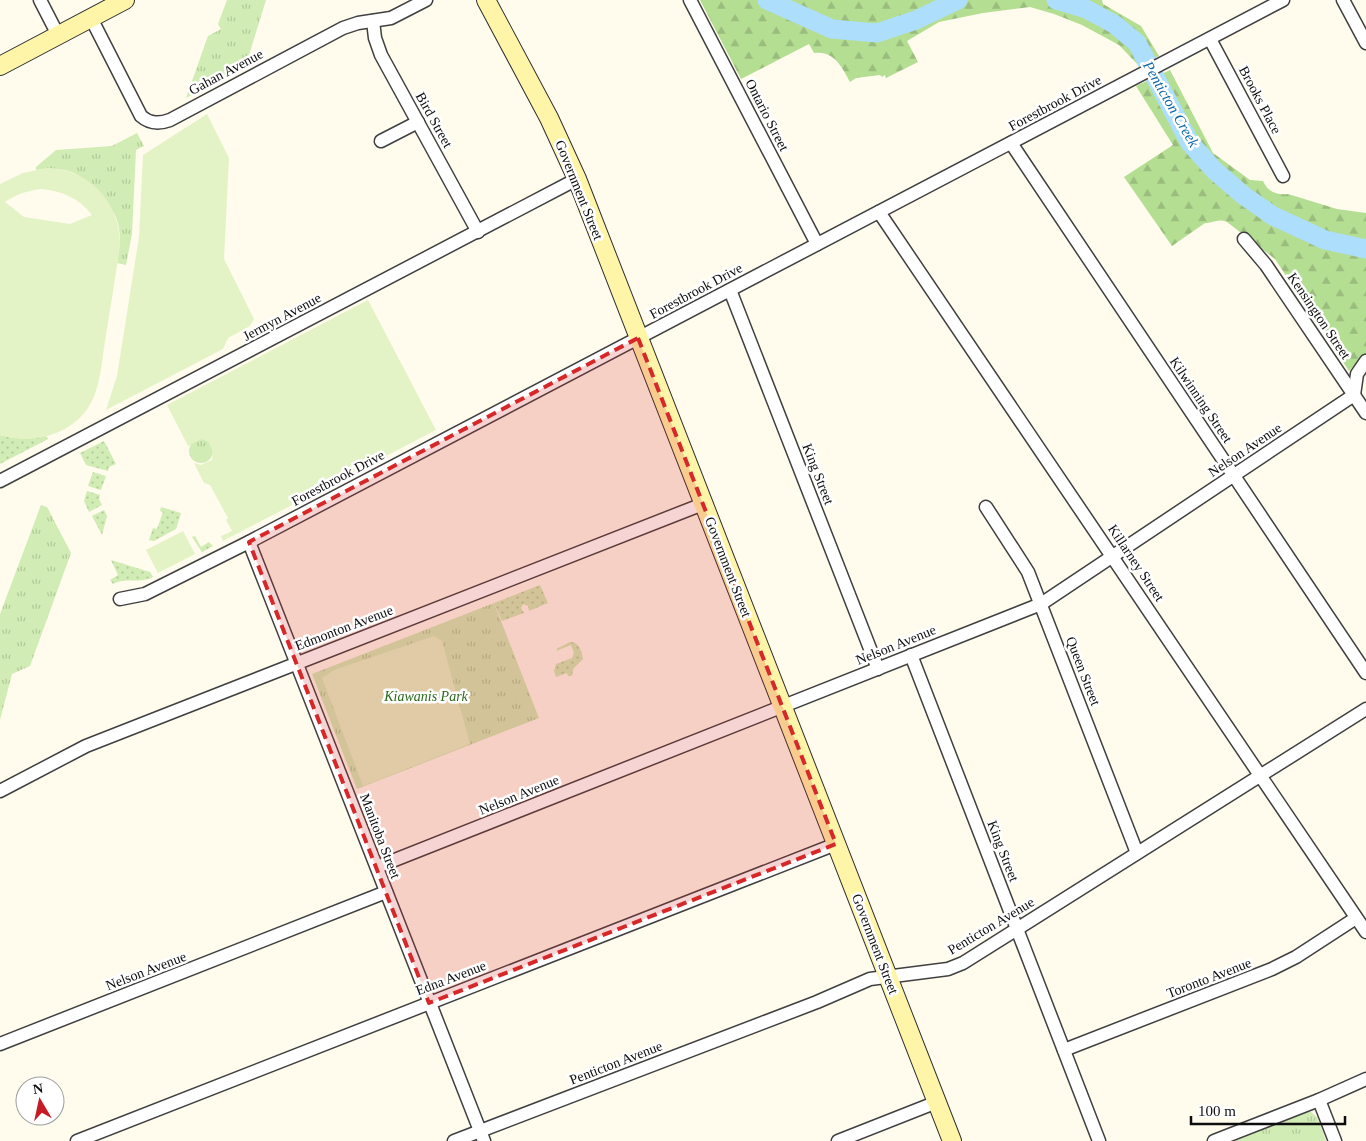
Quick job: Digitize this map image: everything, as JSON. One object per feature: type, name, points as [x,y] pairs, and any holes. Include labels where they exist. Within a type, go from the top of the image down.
[{"type":"street","points":[[40,0],[58,35]]},
{"type":"street","points":[[0,66],[126,0]]},
{"type":"street","name":"Gahan Avenue","points":[[91,18],[139,112],[146,120],[155,123],[170,120],[343,28],[358,23],[391,18],[426,0]]},
{"type":"street","name":"Government Street","points":[[486,0],[550,118],[576,179],[952,1141]]},
{"type":"street","name":"Ontario Street","points":[[690,0],[817,244]]},
{"type":"street","name":"Forestbrook Drive","points":[[120,599],[145,594],[249,542],[1283,0]]},
{"type":"street","points":[[1343,0],[1366,43]]},
{"type":"street","name":"Bird Street","points":[[373,21],[377,47],[478,232]]},
{"type":"street","name":"Brooks Place","points":[[1210,38],[1283,176]]},
{"type":"street","points":[[381,141],[418,122]]},
{"type":"street","name":"Kilwinning Street","points":[[1010,143],[1366,673]]},
{"type":"street","name":"Jermyn Avenue","points":[[0,481],[576,179]]},
{"type":"street","name":"Killarney Street","points":[[880,212],[1366,932]]},
{"type":"street","name":"Kensington Street","points":[[1244,239],[1266,265],[1366,413]]},
{"type":"street","name":"King Street","points":[[730,290],[878,668]]},
{"type":"street","points":[[1354,395],[1357,374],[1366,361]]},
{"type":"street","name":"Nelson Avenue","points":[[377,867],[1041,604],[1354,395]]},
{"type":"street","name":"Edmonton Avenue","points":[[0,791],[86,746],[703,504]]},
{"type":"street","name":"Queen Street","points":[[986,508],[1028,572],[1137,853]]},
{"type":"street","name":"Manitoba Street","points":[[249,542],[482,1136]]},
{"type":"street","name":"King Street","points":[[911,655],[1099,1141]]},
{"type":"street","name":"Penticton Avenue","points":[[454,1141],[482,1136],[870,979],[953,967],[1017,929],[1366,709]]},
{"type":"street","name":"Edna Avenue","points":[[77,1141],[836,844]]},
{"type":"street","name":"Nelson Avenue","points":[[0,1044],[386,892]]},
{"type":"street","name":"Toronto Avenue","points":[[1064,1050],[1272,969],[1296,957],[1356,918]]},
{"type":"street","points":[[1214,1141],[1319,1100],[1366,1079]]},
{"type":"street","points":[[1319,1100],[1335,1141]]},
{"type":"street","points":[[838,1141],[937,1102]]},
{"type":"highlighted area","points":[[638,338],[836,844],[429,1003],[249,542]]},
{"type":"green space","points":[[227,0],[266,0],[245,68],[186,98],[208,36],[221,29],[218,24]]},
{"type":"green space","points":[[700,0],[1102,0],[1103,4],[1141,26],[1159,56],[1139,66],[1119,45],[1082,25],[1030,7],[983,13],[939,22],[907,41],[918,62],[886,78],[885,75],[882,77],[880,75],[856,78],[850,82],[844,71],[832,57],[827,54],[814,53],[809,44],[741,79]]},
{"type":"green space","points":[[1170,70],[1213,153],[1250,180],[1263,181],[1267,188],[1276,193],[1288,194],[1337,209],[1366,213],[1366,353],[1349,371],[1275,259],[1227,222],[1223,221],[1205,223],[1172,246],[1124,177],[1173,145],[1136,86]]},
{"type":"green space","points":[[207,114],[229,158],[224,259],[254,319],[250,326],[228,338],[223,349],[106,410],[117,376],[139,237],[143,155]]},
{"type":"green space","points":[[137,133],[144,146],[136,150],[132,234],[126,265],[117,263],[120,237],[117,220],[109,205],[96,190],[74,173],[57,169],[36,170],[36,167],[56,150],[112,146]]},
{"type":"green space","points":[[47,168],[76,174],[89,181],[108,202],[119,229],[120,244],[96,392],[88,408],[80,418],[70,425],[48,436],[24,439],[0,435],[0,184],[23,173]],"holes":[[[41,189],[70,196],[82,204],[92,215],[70,224],[24,217],[5,202],[26,192]]]},
{"type":"green space","points":[[368,300],[436,430],[223,541],[221,536],[232,531],[226,520],[228,518],[210,485],[204,483],[194,463],[201,465],[212,460],[213,452],[208,441],[201,439],[188,446],[167,405]]},
{"type":"green space","points":[[0,435],[34,438],[45,435],[48,439],[0,464]]},
{"type":"green space","points":[[201,439],[209,443],[213,451],[209,459],[201,463],[193,459],[189,451],[193,443]]},
{"type":"green space","points":[[104,441],[116,464],[109,467],[108,471],[86,465],[80,453]]},
{"type":"green space","points":[[93,472],[106,476],[101,490],[88,486]]},
{"type":"green space","points":[[87,491],[100,495],[99,499],[102,505],[89,512],[84,501]]},
{"type":"green space","points":[[41,505],[47,507],[71,553],[30,666],[12,674],[0,720],[0,614]]},
{"type":"green space","points":[[161,507],[181,513],[176,529],[154,541],[149,540],[153,528],[157,529],[163,512],[160,511]]},
{"type":"green space","points":[[104,510],[107,516],[102,535],[92,516]]},
{"type":"green space","points":[[183,531],[195,554],[158,573],[146,550]]},
{"type":"green space","points":[[195,536],[201,547],[209,542],[213,546],[202,552],[192,537]]},
{"type":"green space","points":[[111,560],[150,572],[153,577],[113,584],[110,580],[118,575]]},
{"type":"green space","points":[[540,585],[548,603],[529,611],[528,606],[523,604],[521,608],[524,613],[502,621],[494,603]]},
{"type":"green space","name":"Kiawanis Park","points":[[494,603],[539,718],[357,789],[312,674]]},
{"type":"green space","points":[[434,636],[442,641],[470,744],[363,786],[322,678],[334,670]]},
{"type":"green space","points":[[570,642],[578,645],[583,659],[573,669],[572,676],[568,676],[567,673],[556,677],[554,671],[556,664],[572,658],[574,653],[571,645],[556,651]]},
{"type":"green space","points":[[1306,1112],[1311,1112],[1317,1117],[1326,1141],[1233,1141]]},
{"type":"waterway","name":"Penticton Creek","points":[[767,0],[832,29],[877,33],[916,20],[958,0]]},
{"type":"waterway","name":"Penticton Creek","points":[[1056,0],[1086,9],[1114,24],[1137,43],[1190,143],[1214,170],[1243,195],[1273,216],[1325,240],[1366,249]]}]
